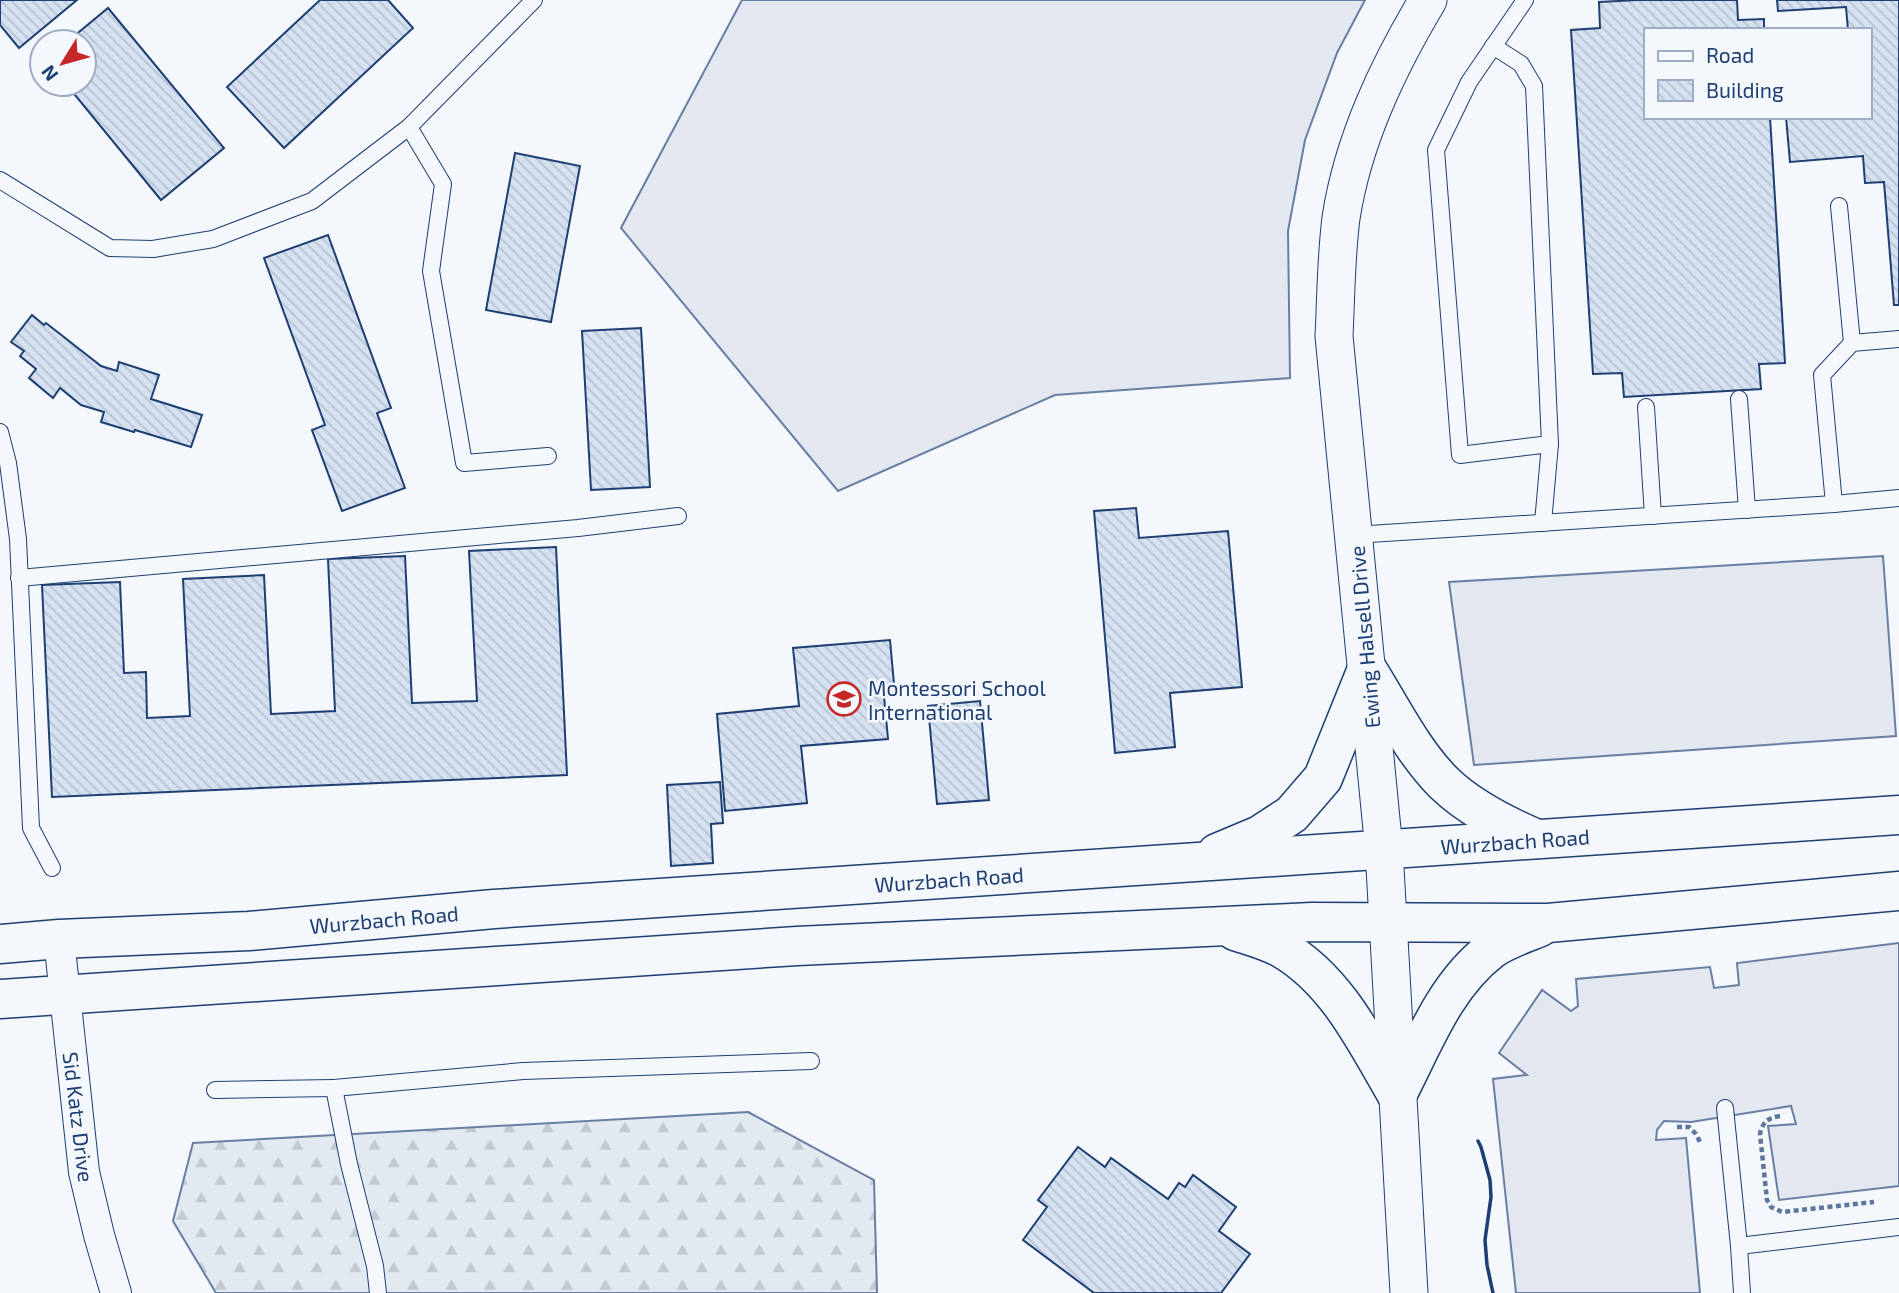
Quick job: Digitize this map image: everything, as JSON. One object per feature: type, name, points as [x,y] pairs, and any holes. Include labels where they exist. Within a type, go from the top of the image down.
[{"type":"main road","points":[[1367,669],[1422,757],[1444,783],[1503,824],[1539,839]]},
{"type":"main road","points":[[1195,863],[1260,835],[1292,814],[1316,787],[1323,778],[1367,669]]},
{"type":"main road","name":"Wurzbach Road","points":[[0,944],[249,930],[494,909],[1899,815]]},
{"type":"main road","points":[[0,999],[797,946],[1312,922],[1548,923],[1899,891]]},
{"type":"main road","points":[[1397,1096],[1443,1004],[1474,965],[1493,948],[1548,923]]},
{"type":"main road","points":[[1219,926],[1281,948],[1310,970],[1345,1008],[1397,1096]]},
{"type":"street","name":"Ewing Halsell Drive","points":[[1409,1293],[1384,850],[1335,336],[1337,256],[1353,164],[1383,82],[1428,0]]},
{"type":"street","name":"Sid Katz Drive","points":[[59,939],[84,1172],[116,1293]]},
{"type":"lane","points":[[0,180],[110,248],[153,249],[214,239],[312,201],[409,127],[534,0]]},
{"type":"lane","points":[[1525,0],[1469,82],[1436,150],[1460,455],[1550,444]]},
{"type":"lane","points":[[1493,46],[1521,64],[1534,86],[1550,444],[1543,523]]},
{"type":"lane","points":[[409,127],[443,184],[431,271],[464,463],[548,456]]},
{"type":"lane","points":[[1839,206],[1852,343]]},
{"type":"lane","points":[[1834,504],[1822,376],[1852,343],[1899,339]]},
{"type":"lane","points":[[1739,400],[1747,510]]},
{"type":"lane","points":[[1646,407],[1653,516]]},
{"type":"lane","points":[[0,432],[8,463],[18,539],[31,828],[52,868]]},
{"type":"lane","points":[[1354,535],[1899,498]]},
{"type":"lane","points":[[19,578],[579,528],[678,516]]},
{"type":"lane","points":[[215,1090],[334,1088],[523,1071],[811,1061]]},
{"type":"lane","points":[[334,1088],[346,1151],[375,1266],[378,1293]]},
{"type":"lane","points":[[1725,1108],[1742,1293]]},
{"type":"lane","points":[[1739,1246],[1899,1227]]},
{"type":"path","points":[[1780,1116],[1768,1118],[1759,1134],[1767,1200],[1771,1207],[1782,1212],[1885,1201]]},
{"type":"path","points":[[1677,1127],[1689,1127],[1696,1134],[1702,1156]]},
{"type":"green space","points":[[748,1112],[874,1180],[877,1293],[216,1293],[173,1221],[193,1143]]},
{"type":"shaded area","points":[[742,0],[1365,0],[1337,53],[1305,140],[1288,231],[1290,378],[1055,395],[838,491],[621,228]]},
{"type":"shaded area","points":[[1883,556],[1896,736],[1474,765],[1449,582]]},
{"type":"shaded area","points":[[1899,943],[1899,1186],[1779,1200],[1768,1126],[1796,1124],[1791,1106],[1691,1122],[1664,1121],[1657,1130],[1656,1140],[1686,1138],[1700,1293],[1516,1293],[1493,1079],[1527,1075],[1499,1053],[1542,990],[1571,1011],[1578,1006],[1576,979],[1710,967],[1714,988],[1739,985],[1737,963]]},
{"type":"building","points":[[0,0],[77,0],[43,28],[28,28],[28,41],[19,48],[0,25]]},
{"type":"building","points":[[320,0],[388,0],[413,28],[284,148],[227,87]]},
{"type":"building","points":[[1737,0],[1738,20],[1764,19],[1764,28],[1644,28],[1644,119],[1770,119],[1785,363],[1759,364],[1761,389],[1624,397],[1622,373],[1593,374],[1571,30],[1600,28],[1599,2]]},
{"type":"building","points":[[1777,0],[1899,0],[1899,305],[1894,305],[1884,182],[1865,183],[1863,156],[1790,162],[1786,119],[1871,119],[1871,28],[1848,28],[1846,7],[1778,11]]},
{"type":"building","points":[[108,8],[224,148],[161,200],[77,98],[98,98],[98,28],[84,28]]},
{"type":"building","points":[[515,153],[580,166],[551,322],[486,310]]},
{"type":"building","points":[[328,235],[391,408],[377,413],[405,488],[342,511],[312,430],[325,425],[264,258]]},
{"type":"building","points":[[32,315],[101,366],[117,371],[119,362],[159,375],[151,399],[202,415],[191,447],[101,422],[104,412],[81,405],[60,388],[53,398],[29,378],[36,369],[20,356],[24,351],[11,342]]},
{"type":"building","points":[[641,328],[650,487],[591,490],[582,331]]},
{"type":"building","points":[[1136,508],[1139,538],[1228,531],[1242,687],[1170,693],[1175,747],[1115,753],[1094,511]]},
{"type":"building","points":[[556,547],[567,775],[52,797],[42,585],[120,582],[124,673],[146,672],[147,718],[190,716],[183,579],[264,575],[271,714],[335,711],[328,559],[405,556],[412,703],[477,701],[469,551]]},
{"type":"building","points":[[890,640],[895,695],[884,696],[888,739],[801,746],[807,803],[725,811],[717,714],[799,706],[793,648]]},
{"type":"building","points":[[980,701],[989,800],[937,804],[928,706]]},
{"type":"building","points":[[720,782],[723,823],[711,824],[713,863],[671,866],[667,785]]},
{"type":"building","points":[[1078,1147],[1105,1167],[1111,1158],[1168,1199],[1179,1183],[1185,1187],[1193,1175],[1236,1207],[1219,1231],[1250,1254],[1221,1293],[1094,1293],[1023,1240],[1047,1207],[1038,1200]]},
{"type":"wall","points":[[1478,1141],[1490,1180],[1491,1197],[1485,1240],[1493,1293]]},
{"type":"place","name":"Montessori School International","points":[[844,699]]}]
